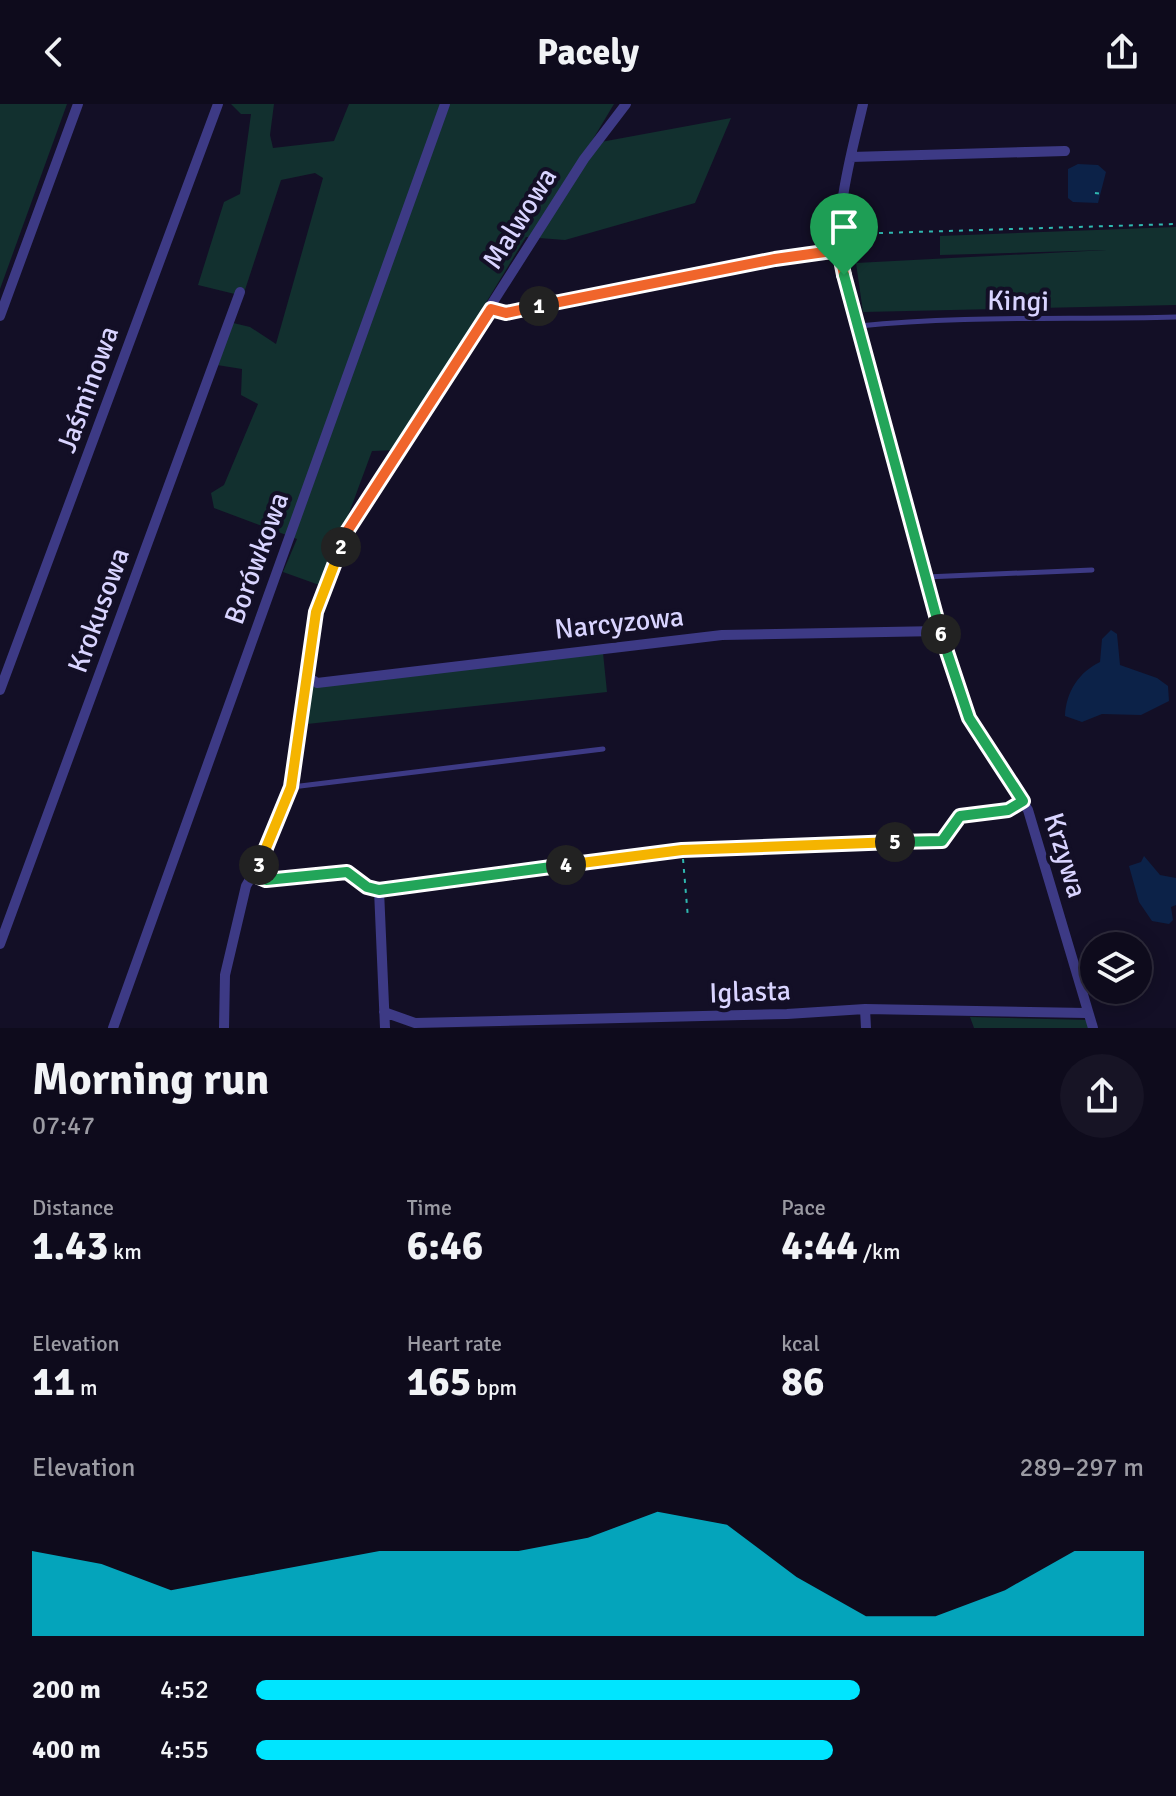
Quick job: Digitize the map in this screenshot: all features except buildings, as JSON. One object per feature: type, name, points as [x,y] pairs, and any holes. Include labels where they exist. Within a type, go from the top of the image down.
[{"type":"street","points":[[0,316],[78,104]]},
{"type":"street","name":"Jaśminowa","points":[[0,690],[218,104]]},
{"type":"street","name":"Borówkowa","points":[[113,1028],[445,104]]},
{"type":"street","name":"Malwowa","points":[[224,1028],[225,975],[246,886],[254,875],[291,787],[316,612],[346,533],[584,159],[626,104]]},
{"type":"street","name":"Krzywa","points":[[863,104],[843,193],[839,250],[940,631],[969,718],[1023,801],[1033,823],[1086,1013],[1093,1028]]},
{"type":"street","points":[[851,157],[1065,151]]},
{"type":"street","name":"Krokusowa","points":[[0,944],[240,292]]},
{"type":"street","name":"Narcyzowa","points":[[307,676],[317,683],[722,635],[940,631]]},
{"type":"street","points":[[254,875],[266,880],[347,872],[367,887],[379,890],[682,850],[942,841],[960,816],[1008,810],[1023,801]]},
{"type":"street","points":[[379,890],[385,1028]]},
{"type":"street","points":[[865,1009],[866,1028]]},
{"type":"street","name":"Iglasta","points":[[384,1012],[415,1023],[548,1024],[865,1009],[1086,1013]]},
{"type":"street","name":"Iglasta","points":[[401,1028],[415,1023]]},
{"type":"lane","points":[[491,309],[506,313],[775,259],[839,250]]},
{"type":"lane","name":"Kingi","points":[[859,326],[933,319],[1039,322],[1176,317]]},
{"type":"lane","points":[[925,577],[1092,570]]},
{"type":"lane","points":[[291,787],[603,749]]},
{"type":"path","points":[[1095,193],[1102,194]]},
{"type":"path","points":[[840,235],[1176,224]]},
{"type":"path","points":[[682,850],[688,918]]},
{"type":"green space","points":[[0,104],[67,104],[0,289]]},
{"type":"green space","points":[[231,104],[274,104],[270,135],[273,148],[334,141],[349,104],[614,104],[590,144],[731,118],[695,203],[565,240],[526,237],[396,450],[372,451],[322,586],[283,572],[297,539],[214,508],[211,493],[224,485],[258,404],[241,395],[242,369],[217,365],[229,322],[250,327],[276,344],[323,178],[315,173],[281,180],[243,296],[198,285],[224,202],[240,194],[251,114],[241,114]]},
{"type":"green space","points":[[1176,227],[1176,305],[863,312],[856,263],[1107,250],[940,255],[940,236]]},
{"type":"green space","points":[[603,653],[607,692],[307,724],[311,687]]},
{"type":"green space","points":[[970,1017],[1090,1020],[1093,1028],[974,1028]]},
{"type":"water","points":[[1078,164],[1098,165],[1106,172],[1098,203],[1073,202],[1068,198],[1068,169]]},
{"type":"water","points":[[1111,630],[1117,634],[1120,665],[1157,678],[1168,686],[1169,701],[1141,715],[1102,714],[1082,722],[1065,716],[1071,691],[1086,671],[1100,662],[1102,639]]},
{"type":"water","points":[[1144,856],[1160,875],[1176,878],[1176,905],[1171,907],[1173,920],[1169,924],[1152,921],[1139,902],[1129,866],[1141,862]]},
{"type":"route","points":[[839,250],[844,275],[940,631],[969,718],[1023,801],[1008,810],[960,816],[942,841],[682,850],[379,890],[367,887],[347,872],[266,880],[254,875],[268,848],[291,787],[316,612],[346,533],[491,309],[506,313],[775,259],[839,250]]}]
